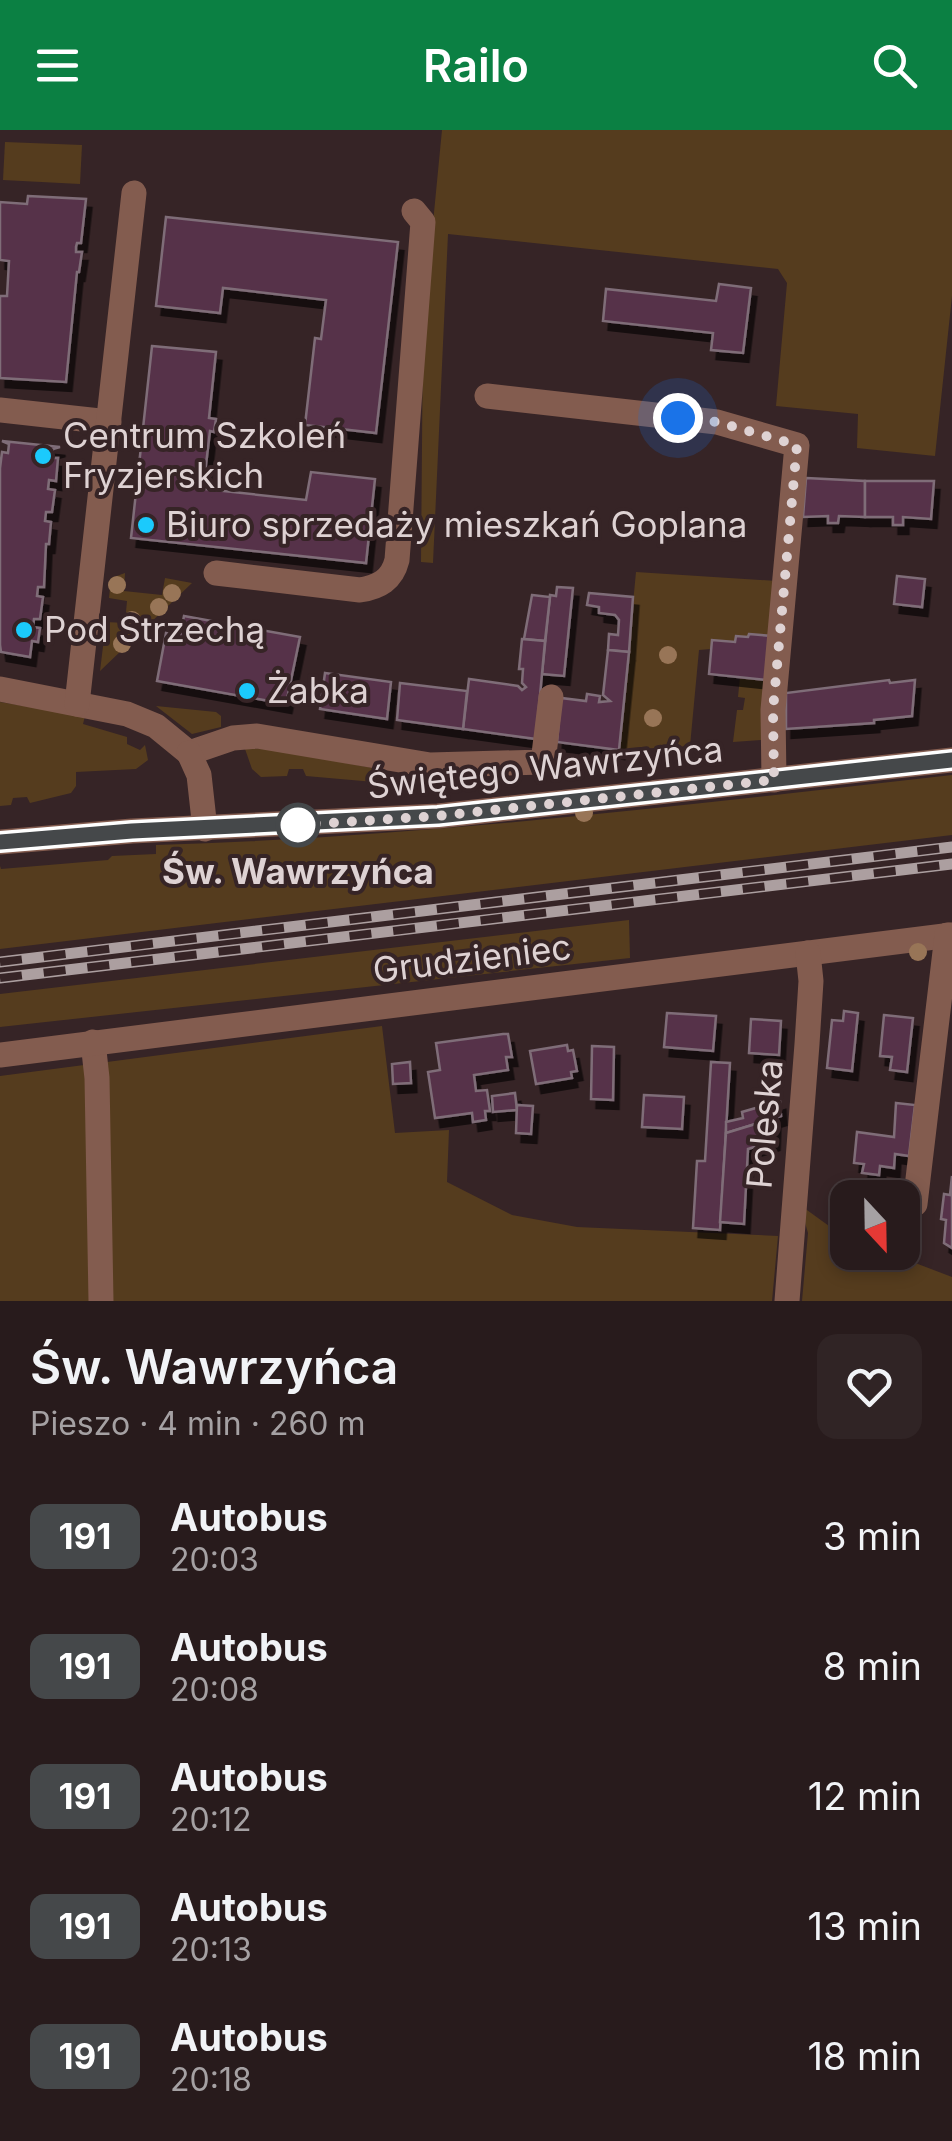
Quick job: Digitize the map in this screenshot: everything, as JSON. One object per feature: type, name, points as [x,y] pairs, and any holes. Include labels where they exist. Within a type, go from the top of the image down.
[{"type":"street","points":[[76,704],[134,193]]},
{"type":"street","points":[[216,573],[360,590],[378,586],[392,574],[397,560],[423,222],[414,210]]},
{"type":"street","points":[[487,396],[717,422],[797,445],[773,710],[774,780]]},
{"type":"street","points":[[0,410],[109,422]]},
{"type":"street","points":[[0,688],[142,719],[162,730],[189,754],[200,775],[204,828]]},
{"type":"street","name":"Świętego Wawrzyńca","points":[[189,754],[232,738],[257,736],[430,765],[543,762],[551,697]]},
{"type":"street","name":"Świętego Wawrzyńca","points":[[0,842],[438,816],[952,760]]},
{"type":"street","points":[[918,1180],[950,935]]},
{"type":"street","name":"Grudzieniec","points":[[0,1055],[950,935]]},
{"type":"street","name":"Poleska","points":[[787,1301],[808,1044],[808,953]]},
{"type":"street","points":[[93,1042],[97,1078],[100,1301]]},
{"type":"shaded area","points":[[442,130],[952,130],[952,296],[935,456],[857,448],[858,414],[776,406],[787,283],[778,269],[448,234],[433,563],[421,562],[423,326]]},
{"type":"shaded area","points":[[5,142],[82,145],[80,184],[3,180]]},
{"type":"shaded area","points":[[636,572],[777,581],[771,636],[736,636],[735,642],[713,640],[711,649],[699,650],[690,746],[619,750]]},
{"type":"shaded area","points":[[125,573],[124,591],[162,595],[165,578],[192,583],[100,671],[106,622],[125,623],[127,601],[109,598],[111,578]]},
{"type":"shaded area","points":[[740,677],[767,680],[761,740],[733,742],[737,710],[743,710],[745,698],[738,697]]},
{"type":"shaded area","points":[[0,702],[85,716],[83,724],[127,737],[127,744],[140,750],[145,745],[148,760],[136,769],[76,772],[76,786],[71,793],[30,803],[27,797],[13,798],[11,805],[0,806]]},
{"type":"shaded area","points":[[156,706],[216,712],[221,716],[221,727],[192,734]]},
{"type":"shaded area","points":[[264,748],[384,770],[396,778],[397,784],[306,776],[303,769],[289,769],[287,776],[261,777],[252,769],[245,749]]},
{"type":"shaded area","points":[[952,775],[952,835],[0,949],[0,866],[1,869],[156,854],[156,845],[455,827]]},
{"type":"shaded area","points":[[629,920],[630,958],[0,1027],[0,994]]},
{"type":"shaded area","points":[[382,1026],[395,1133],[449,1130],[447,1182],[512,1215],[577,1227],[778,1236],[772,1301],[0,1301],[0,1076]]},
{"type":"shaded area","points":[[800,1205],[830,1227],[830,1270],[920,1270],[920,1265],[952,1277],[952,1301],[802,1301],[808,1233]]},
{"type":"building","points":[[28,196],[86,199],[81,243],[76,247],[76,252],[82,252],[66,382],[0,378],[0,296],[7,296],[9,261],[0,260],[0,202],[27,204]]},
{"type":"building","points":[[166,217],[398,242],[376,433],[305,425],[315,338],[321,339],[326,300],[223,288],[220,313],[156,306]]},
{"type":"building","points":[[719,284],[751,288],[743,353],[711,350],[713,333],[603,321],[606,289],[716,301]]},
{"type":"building","points":[[152,346],[216,352],[209,418],[216,419],[214,432],[210,431],[205,473],[200,473],[199,482],[204,482],[204,489],[306,500],[311,472],[375,479],[366,563],[131,538]]},
{"type":"building","points":[[2,441],[60,447],[53,449],[52,458],[58,458],[56,481],[49,480],[48,489],[55,490],[52,512],[46,512],[45,521],[51,522],[49,544],[44,587],[38,587],[37,596],[43,597],[40,619],[34,619],[33,627],[40,628],[38,642],[32,641],[30,657],[1,652],[0,645],[0,468],[2,452],[8,453],[9,444]]},
{"type":"building","points":[[806,478],[865,481],[865,517],[839,516],[838,523],[828,523],[828,516],[803,517]]},
{"type":"building","points":[[865,481],[934,481],[931,519],[903,517],[903,525],[893,525],[893,517],[865,517]]},
{"type":"building","points":[[897,576],[925,579],[922,607],[894,604]]},
{"type":"building","points":[[557,587],[573,588],[564,676],[542,674],[550,595],[556,596]]},
{"type":"building","points":[[589,593],[633,597],[629,652],[608,650],[609,634],[618,635],[619,620],[615,615],[599,613],[599,607],[587,605]]},
{"type":"building","points":[[532,595],[550,597],[545,641],[524,639]]},
{"type":"building","points":[[184,616],[300,637],[286,704],[157,681],[166,633],[180,636]]},
{"type":"building","points":[[736,636],[771,636],[767,680],[709,674],[712,640],[735,642]]},
{"type":"building","points":[[522,639],[545,641],[536,739],[463,729],[469,679],[518,686],[522,690],[526,687],[522,683],[523,669],[519,669]]},
{"type":"building","points":[[608,650],[629,652],[619,750],[557,742],[561,698],[586,701],[587,694],[600,696],[599,702],[610,701],[603,695]]},
{"type":"building","points":[[325,673],[391,682],[387,719],[320,709]]},
{"type":"building","points":[[915,680],[912,716],[874,723],[786,729],[786,693]]},
{"type":"building","points":[[400,683],[467,691],[463,729],[397,720]]},
{"type":"building","points":[[844,1011],[858,1013],[852,1071],[827,1068],[832,1020],[843,1021]]},
{"type":"building","points":[[667,1013],[716,1016],[713,1051],[664,1047]]},
{"type":"building","points":[[884,1015],[913,1018],[907,1072],[890,1070],[892,1057],[880,1056]]},
{"type":"building","points":[[751,1019],[781,1021],[779,1055],[749,1053]]},
{"type":"building","points":[[508,1034],[512,1057],[506,1057],[508,1070],[474,1075],[476,1091],[487,1090],[490,1111],[485,1111],[486,1120],[473,1122],[472,1113],[435,1118],[428,1072],[440,1070],[436,1043]]},
{"type":"building","points":[[567,1045],[568,1051],[573,1050],[577,1071],[571,1072],[572,1078],[536,1084],[530,1051]]},
{"type":"building","points":[[592,1046],[614,1047],[613,1100],[591,1099]]},
{"type":"building","points":[[410,1062],[411,1083],[393,1084],[392,1064]]},
{"type":"building","points":[[711,1062],[730,1063],[720,1230],[693,1228],[697,1161],[705,1161]]},
{"type":"building","points":[[515,1093],[517,1110],[493,1112],[492,1096]]},
{"type":"building","points":[[644,1095],[684,1097],[682,1129],[642,1127]]},
{"type":"building","points":[[780,1101],[781,1116],[726,1133],[726,1122],[743,1118],[742,1112]]},
{"type":"building","points":[[896,1103],[915,1105],[909,1156],[895,1154],[894,1168],[880,1166],[879,1175],[862,1173],[864,1164],[854,1163],[857,1132],[894,1137]]},
{"type":"building","points":[[517,1105],[533,1106],[531,1134],[516,1133]]},
{"type":"building","points":[[775,1118],[774,1141],[748,1149],[744,1224],[720,1222],[726,1133]]},
{"type":"building","points":[[952,1176],[952,1248],[944,1243],[946,1220],[941,1219],[944,1194],[950,1195]]},
{"type":"railway","points":[[0,962],[952,847]]},
{"type":"railway","points":[[0,978],[952,864]]},
{"type":"bus line","name":"191","points":[[0,842],[132,831],[438,816],[952,760]]},
{"type":"place","name":"Centrum Szkoleń Fryzjerskich","points":[[43,456]]},
{"type":"place","name":"Biuro sprzedaży mieszkań Goplana","points":[[146,525]]},
{"type":"place","name":"Pod Strzechą","points":[[24,630]]},
{"type":"place","name":"Żabka","points":[[247,691]]},
{"type":"place","name":"Św. Wawrzyńca","points":[[298,825]]},
{"type":"route","points":[[298,825],[438,816],[774,780],[773,710],[797,445],[717,422],[678,418]]}]
